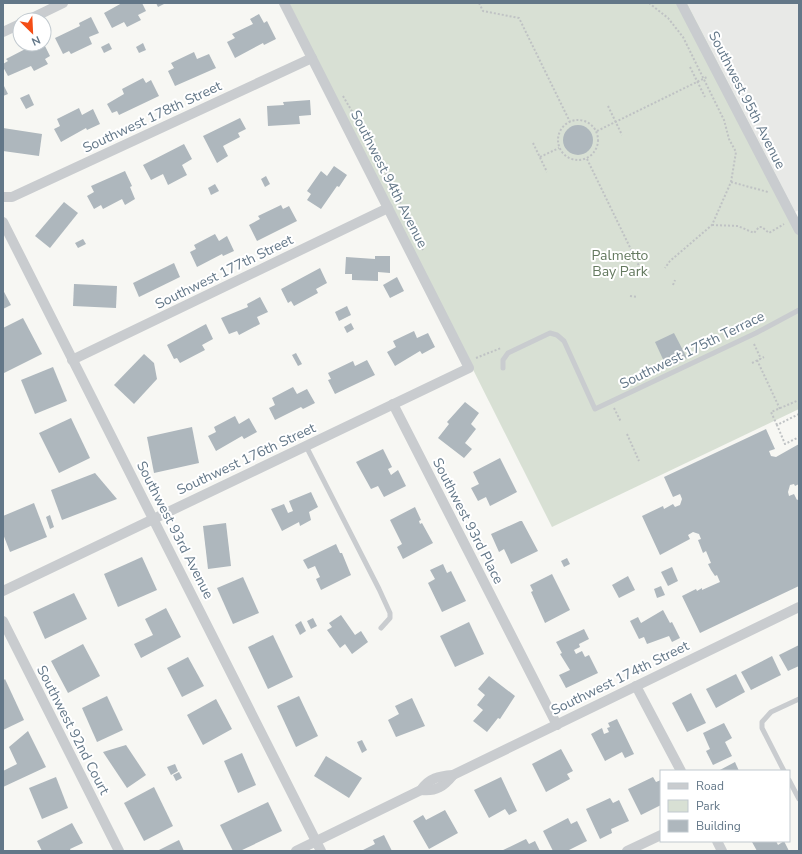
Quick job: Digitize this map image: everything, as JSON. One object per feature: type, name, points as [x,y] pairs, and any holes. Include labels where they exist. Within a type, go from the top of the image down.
[{"type":"street","points":[[44,12],[63,3]]},
{"type":"street","name":"Southwest 94th Avenue","points":[[284,3],[469,368],[393,404]]},
{"type":"street","name":"Southwest 95th Avenue","points":[[681,3],[799,230]]},
{"type":"street","name":"Southwest 178th Street","points":[[3,198],[12,198],[312,58]]},
{"type":"street","name":"Southwest 177th Street","points":[[72,360],[388,208]]},
{"type":"street","name":"Southwest 93rd Avenue","points":[[3,222],[321,851]]},
{"type":"street","name":"Southwest 176th Street","points":[[3,591],[393,404]]},
{"type":"street","name":"Southwest 93rd Place","points":[[393,404],[557,724]]},
{"type":"street","name":"Southwest 174th Street","points":[[296,851],[421,790],[433,778],[453,775],[799,607]]},
{"type":"street","name":"Southwest 92nd Court","points":[[3,621],[119,851]]},
{"type":"street","points":[[636,686],[680,770]]},
{"type":"street","points":[[627,851],[660,835]]},
{"type":"street","points":[[718,842],[722,851]]},
{"type":"lane","name":"Southwest 175th Terrace","points":[[504,368],[503,360],[508,353],[550,333],[557,335],[564,341],[595,409],[756,333],[799,310]]},
{"type":"lane","points":[[306,446],[390,613],[390,618],[380,628]]},
{"type":"lane","points":[[783,770],[762,728],[762,722],[771,712],[799,699]]},
{"type":"lane","points":[[790,782],[799,799]]},
{"type":"path","points":[[479,3],[483,11],[519,18],[570,122]]},
{"type":"path","points":[[649,3],[668,18],[679,31],[724,120],[729,139],[735,149],[731,182],[712,225],[670,261],[665,268]]},
{"type":"path","points":[[690,67],[705,97]]},
{"type":"path","points":[[597,131],[711,75]]},
{"type":"path","points":[[608,106],[622,135]]},
{"type":"path","points":[[584,120],[594,126],[597,131],[599,144],[593,155],[587,159],[574,160],[568,158],[559,148],[558,135],[561,129],[570,122],[584,120]]},
{"type":"path","points":[[533,143],[547,172]]},
{"type":"path","points":[[540,157],[559,148]]},
{"type":"path","points":[[587,159],[640,268]]},
{"type":"path","points":[[731,182],[770,192]]},
{"type":"path","points":[[712,225],[738,226],[754,233],[756,229],[762,227],[769,233],[786,223]]},
{"type":"path","points":[[673,285],[675,280]]},
{"type":"path","points":[[630,296],[637,298]]},
{"type":"path","points":[[753,342],[761,359]]},
{"type":"path","points":[[474,359],[502,347]]},
{"type":"path","points":[[752,363],[764,357]]},
{"type":"path","points":[[757,360],[780,409]]},
{"type":"path","points":[[799,400],[771,412],[785,444],[799,437]]},
{"type":"path","points":[[614,408],[621,422]]},
{"type":"path","points":[[777,425],[799,414]]},
{"type":"path","points":[[627,434],[640,461]]},
{"type":"shaded area","points":[[687,3],[799,3],[799,210],[795,212]]},
{"type":"green space","name":"Palmetto Bay Park","points":[[289,3],[687,3],[799,220],[799,409],[552,527]]},
{"type":"building","points":[[122,3],[142,3],[146,11],[138,15],[141,20],[127,27],[124,22],[112,28],[104,13]]},
{"type":"building","points":[[156,3],[166,3],[158,7]]},
{"type":"building","points":[[259,14],[264,23],[267,21],[276,39],[264,45],[263,43],[235,58],[227,42],[235,38],[232,34],[253,24],[250,19]]},
{"type":"building","points":[[91,17],[99,33],[89,37],[92,44],[71,54],[69,51],[63,54],[55,38],[80,26],[79,23]]},
{"type":"building","points":[[109,43],[112,49],[104,53],[101,47]]},
{"type":"building","points":[[143,43],[146,50],[139,53],[136,47]]},
{"type":"building","points":[[20,52],[48,52],[50,56],[45,59],[48,64],[34,71],[31,66],[8,76],[3,67],[3,64],[8,61],[6,59]]},
{"type":"building","points":[[194,52],[197,59],[209,54],[216,68],[175,86],[168,71],[174,68],[171,63]]},
{"type":"building","points":[[143,78],[146,83],[151,80],[159,96],[119,115],[117,111],[112,113],[107,104],[124,94],[122,89]]},
{"type":"building","points":[[3,84],[8,94],[3,96]]},
{"type":"building","points":[[29,94],[34,105],[26,109],[20,98]]},
{"type":"building","points":[[310,100],[311,115],[299,116],[300,124],[268,126],[267,106],[284,105],[283,102]]},
{"type":"building","points":[[79,108],[82,115],[93,109],[100,124],[87,130],[86,128],[61,142],[54,129],[60,126],[57,119]]},
{"type":"building","points":[[240,118],[246,129],[238,133],[240,137],[223,146],[228,156],[217,163],[203,136]]},
{"type":"building","points":[[578,125],[589,129],[593,140],[589,151],[578,155],[567,151],[563,140],[567,129]]},
{"type":"building","points":[[3,128],[42,134],[39,156],[3,151]]},
{"type":"building","points":[[184,144],[192,159],[182,165],[187,175],[168,185],[163,174],[151,180],[143,165]]},
{"type":"building","points":[[334,166],[347,175],[339,187],[337,186],[321,209],[307,200],[311,194],[307,191],[321,171],[327,176]]},
{"type":"building","points":[[125,171],[132,186],[130,187],[135,199],[125,205],[122,199],[103,209],[101,205],[94,209],[87,196],[94,192],[91,186]]},
{"type":"building","points":[[266,176],[270,184],[265,187],[261,179]]},
{"type":"building","points":[[215,184],[219,191],[211,195],[208,188]]},
{"type":"building","points":[[64,202],[78,213],[50,248],[35,236]]},
{"type":"building","points":[[281,205],[283,209],[289,206],[297,221],[257,241],[249,225],[260,219],[258,216]]},
{"type":"building","points":[[215,234],[219,241],[227,236],[234,251],[223,256],[222,254],[197,267],[190,252],[196,249],[194,245]]},
{"type":"building","points":[[83,239],[86,244],[78,248],[75,243]]},
{"type":"building","points":[[375,256],[390,256],[390,273],[378,272],[378,281],[352,280],[352,274],[345,274],[346,257],[375,259]]},
{"type":"building","points":[[174,263],[180,277],[139,297],[133,283]]},
{"type":"building","points":[[320,268],[327,283],[316,289],[318,293],[294,306],[291,301],[288,303],[281,289]]},
{"type":"building","points":[[397,277],[404,291],[390,298],[383,285]]},
{"type":"building","points":[[74,284],[117,286],[116,308],[73,306]]},
{"type":"building","points":[[3,290],[11,305],[3,309]]},
{"type":"building","points":[[260,297],[268,312],[257,317],[260,324],[239,335],[237,331],[229,334],[221,318],[248,307],[247,304]]},
{"type":"building","points":[[347,306],[351,315],[339,321],[335,312]]},
{"type":"building","points":[[23,318],[42,354],[4,373],[3,328]]},
{"type":"building","points":[[351,323],[354,329],[347,333],[344,327]]},
{"type":"building","points":[[206,324],[213,339],[202,345],[205,350],[180,363],[177,358],[174,359],[167,345]]},
{"type":"building","points":[[414,331],[417,338],[428,333],[435,347],[422,354],[420,351],[395,366],[387,352],[396,347],[393,341]]},
{"type":"building","points":[[674,333],[687,358],[667,368],[655,342]]},
{"type":"building","points":[[296,353],[302,364],[298,366],[292,355]]},
{"type":"building","points":[[144,354],[154,363],[157,379],[134,404],[114,385]]},
{"type":"building","points":[[367,360],[375,375],[335,394],[328,380],[331,379],[328,373],[353,361],[355,366]]},
{"type":"building","points":[[53,367],[67,401],[35,414],[21,380]]},
{"type":"building","points":[[293,387],[297,394],[307,389],[315,403],[303,409],[301,407],[275,420],[269,408],[275,405],[272,398]]},
{"type":"building","points":[[465,402],[479,413],[471,424],[476,429],[465,443],[472,449],[464,458],[438,438],[449,424],[447,422]]},
{"type":"building","points":[[235,416],[239,424],[249,418],[257,432],[244,439],[242,436],[216,451],[208,436],[216,432],[214,427]]},
{"type":"building","points":[[71,418],[90,458],[59,473],[39,433]]},
{"type":"building","points":[[192,427],[199,463],[154,473],[147,437]]},
{"type":"building","points":[[766,429],[775,449],[769,451],[771,456],[776,457],[799,444],[799,484],[795,486],[794,484],[790,485],[788,492],[789,496],[794,494],[797,500],[799,499],[799,586],[700,633],[682,596],[696,589],[697,591],[702,588],[702,590],[720,582],[717,575],[715,576],[708,564],[711,563],[706,551],[703,553],[698,540],[701,539],[699,534],[693,532],[688,535],[690,539],[660,555],[642,516],[663,506],[664,509],[673,504],[675,507],[680,505],[682,499],[680,494],[673,497],[664,477]]},
{"type":"building","points":[[383,449],[392,467],[388,469],[391,475],[398,470],[406,486],[384,497],[378,486],[371,489],[356,462]]},
{"type":"building","points":[[500,458],[517,492],[490,506],[486,497],[478,501],[471,488],[479,484],[473,472]]},
{"type":"building","points":[[95,473],[117,499],[62,520],[51,490]]},
{"type":"building","points":[[311,492],[318,507],[309,512],[311,520],[300,526],[299,522],[282,531],[271,509],[284,504],[288,513],[293,511],[289,501]]},
{"type":"building","points":[[34,503],[47,537],[10,552],[3,534],[3,516]]},
{"type":"building","points":[[415,507],[421,520],[419,521],[420,524],[422,523],[433,543],[403,559],[397,547],[402,544],[390,520]]},
{"type":"building","points":[[50,515],[54,527],[50,529],[46,517]]},
{"type":"building","points":[[522,521],[538,551],[511,564],[504,549],[499,552],[491,534]]},
{"type":"building","points":[[226,523],[231,566],[208,569],[203,526]]},
{"type":"building","points":[[336,544],[340,553],[342,553],[351,575],[321,590],[316,579],[320,577],[315,566],[308,569],[303,560]]},
{"type":"building","points":[[142,557],[157,590],[118,607],[104,574]]},
{"type":"building","points":[[567,558],[570,564],[564,567],[561,561]]},
{"type":"building","points":[[443,564],[447,573],[451,571],[466,601],[442,612],[428,583],[435,579],[430,570]]},
{"type":"building","points":[[672,567],[678,581],[668,586],[661,572]]},
{"type":"building","points":[[552,574],[570,610],[545,623],[531,592],[533,591],[530,585]]},
{"type":"building","points":[[628,576],[635,590],[619,598],[612,585]]},
{"type":"building","points":[[243,577],[259,613],[233,624],[217,588]]},
{"type":"building","points":[[661,586],[665,595],[657,598],[654,589]]},
{"type":"building","points":[[74,593],[87,619],[45,639],[33,612]]},
{"type":"building","points":[[166,608],[181,637],[141,658],[134,644],[153,635],[145,619]]},
{"type":"building","points":[[663,610],[670,623],[672,622],[680,638],[672,642],[669,636],[647,644],[644,637],[639,639],[630,621],[638,617],[641,623]]},
{"type":"building","points":[[341,615],[355,635],[361,631],[368,642],[352,654],[345,644],[340,648],[327,630],[332,627],[329,623]]},
{"type":"building","points":[[313,618],[317,626],[311,629],[307,621]]},
{"type":"building","points":[[301,621],[306,631],[300,635],[295,625]]},
{"type":"building","points":[[469,622],[484,654],[455,667],[440,636]]},
{"type":"building","points":[[584,629],[589,639],[579,644],[580,647],[574,650],[576,654],[582,651],[585,657],[589,655],[598,673],[566,688],[559,675],[570,670],[560,654],[562,653],[556,642]]},
{"type":"building","points":[[273,635],[293,677],[268,689],[248,647]]},
{"type":"building","points":[[83,644],[100,676],[68,693],[51,661]]},
{"type":"building","points":[[799,645],[799,666],[788,671],[779,655]]},
{"type":"building","points":[[772,656],[781,675],[751,690],[741,672]]},
{"type":"building","points":[[188,657],[204,686],[182,697],[167,668]]},
{"type":"building","points":[[736,674],[745,692],[716,708],[706,689]]},
{"type":"building","points":[[489,676],[515,696],[500,719],[498,718],[487,732],[473,721],[483,710],[477,705],[485,695],[478,689]]},
{"type":"building","points":[[5,679],[24,720],[3,730],[3,681]]},
{"type":"building","points":[[691,693],[706,723],[687,732],[672,703]]},
{"type":"building","points":[[107,696],[123,730],[97,742],[82,708]]},
{"type":"building","points":[[299,696],[318,736],[296,747],[277,706]]},
{"type":"building","points":[[412,698],[425,726],[396,737],[388,720],[399,714],[395,706]]},
{"type":"building","points":[[216,699],[232,729],[203,745],[187,715]]},
{"type":"building","points":[[617,719],[634,754],[625,758],[622,752],[605,761],[591,734],[602,728],[604,734],[609,732],[607,728],[610,727],[608,723]]},
{"type":"building","points":[[724,723],[732,738],[725,742],[732,756],[713,765],[706,751],[710,749],[703,733]]},
{"type":"building","points":[[28,731],[46,767],[3,787],[3,771],[17,764],[9,747]]},
{"type":"building","points":[[362,740],[367,750],[362,753],[357,742]]},
{"type":"building","points":[[126,745],[146,775],[127,788],[103,752]]},
{"type":"building","points":[[561,749],[573,771],[567,774],[570,779],[546,792],[532,764]]},
{"type":"building","points":[[242,753],[256,785],[238,793],[224,761]]},
{"type":"building","points":[[326,756],[362,778],[349,798],[314,776]]},
{"type":"building","points":[[735,762],[739,770],[720,770]]},
{"type":"building","points":[[175,764],[178,771],[171,775],[167,767]]},
{"type":"building","points":[[179,772],[182,778],[176,781],[173,775]]},
{"type":"building","points":[[56,777],[68,808],[42,819],[29,788]]},
{"type":"building","points":[[501,777],[517,811],[509,815],[505,809],[489,818],[474,790]]},
{"type":"building","points":[[653,777],[656,782],[660,780],[660,806],[641,815],[628,789]]},
{"type":"building","points":[[154,787],[173,826],[144,841],[124,803]]},
{"type":"building","points":[[610,798],[613,803],[619,800],[629,821],[611,829],[612,833],[600,839],[586,809]]},
{"type":"building","points":[[268,802],[282,831],[240,851],[233,851],[220,825]]},
{"type":"building","points":[[445,810],[458,833],[429,849],[413,821],[423,815],[426,820]]},
{"type":"building","points":[[568,818],[571,824],[577,821],[587,841],[567,851],[553,851],[543,831]]},
{"type":"building","points":[[72,823],[83,843],[70,849],[71,851],[42,851],[37,841]]},
{"type":"building","points":[[384,835],[392,851],[361,851],[375,844],[373,840]]},
{"type":"building","points":[[526,839],[529,844],[535,841],[540,851],[501,851]]},
{"type":"building","points":[[179,840],[184,851],[157,851]]},
{"type":"building","points":[[752,842],[776,842],[778,845],[784,842],[789,851],[757,851]]}]
